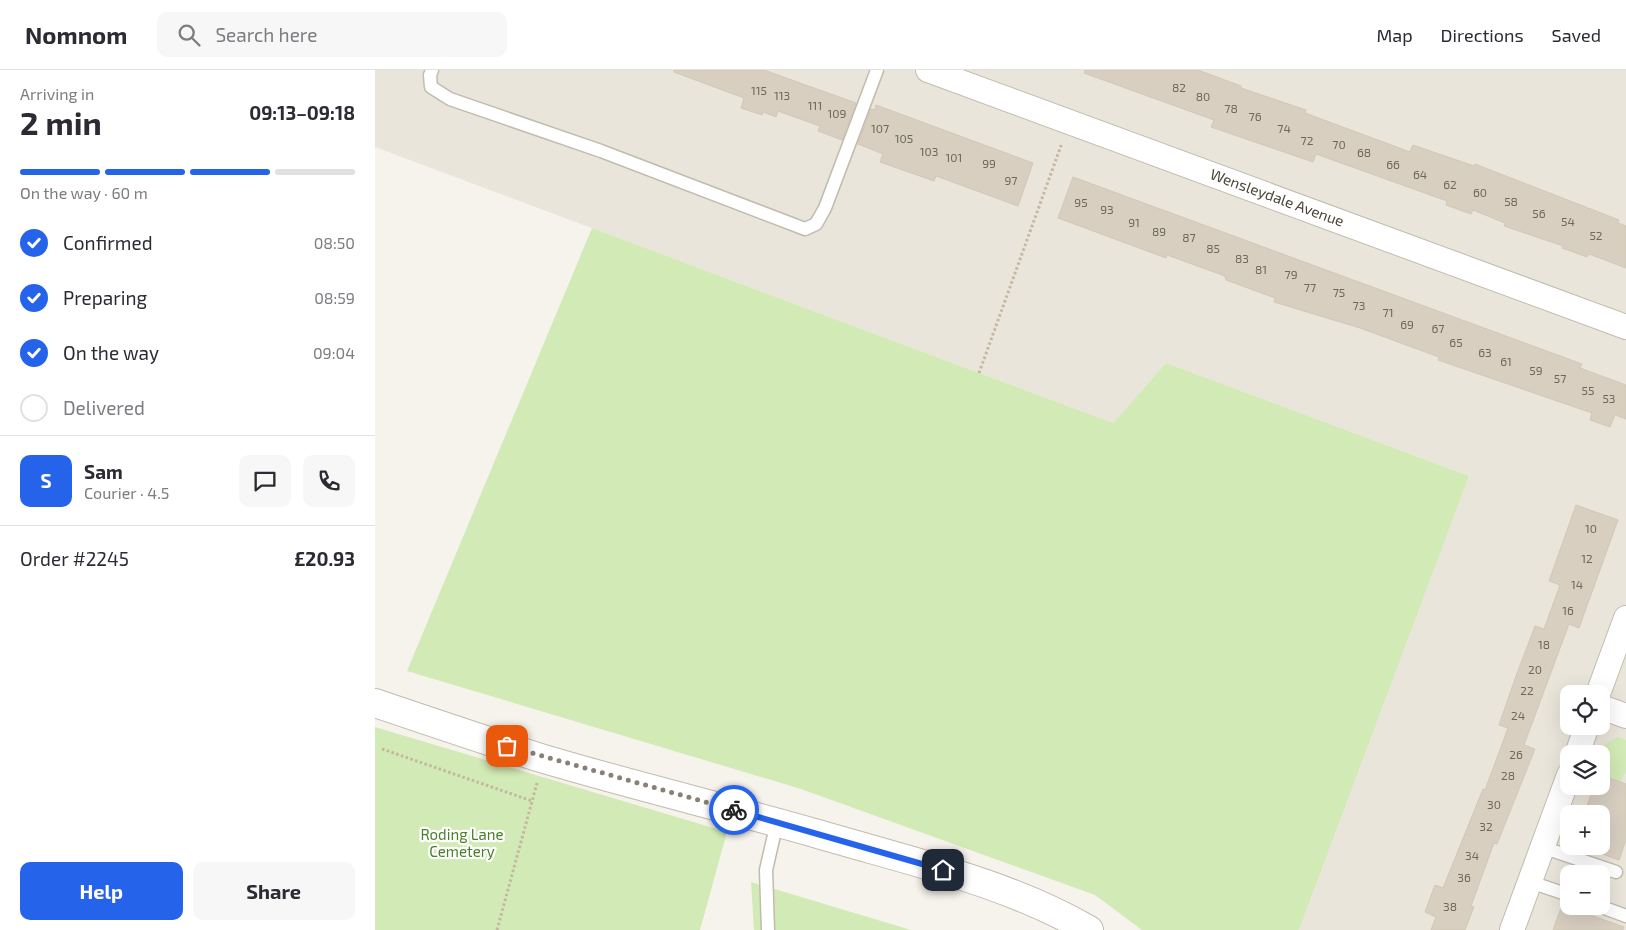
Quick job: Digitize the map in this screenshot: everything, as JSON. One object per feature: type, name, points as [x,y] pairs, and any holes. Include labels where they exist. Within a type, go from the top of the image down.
[{"type":"street","name":"Wensleydale Avenue","points":[[928,70],[1626,327]]},
{"type":"street","points":[[1602,685],[1626,618]]},
{"type":"street","points":[[375,703],[544,758],[777,822],[960,876],[1016,896],[1068,918],[1089,930]]},
{"type":"street","points":[[1610,710],[1626,716]]},
{"type":"street","points":[[1512,930],[1562,795]]},
{"type":"lane","points":[[432,70],[430,76],[431,88],[450,99],[601,151],[805,229],[816,224],[825,208],[877,70]]},
{"type":"lane","points":[[769,930],[766,870],[777,822]]},
{"type":"lane","points":[[1542,847],[1616,872]]},
{"type":"lane","points":[[1529,882],[1560,893]]},
{"type":"lane","points":[[1610,910],[1626,916]]},
{"type":"path","points":[[979,373],[1070,122]]},
{"type":"path","points":[[382,749],[532,801]]},
{"type":"path","points":[[497,930],[544,758]]},
{"type":"shaded area","points":[[375,70],[1626,70],[1626,930],[1299,930],[1469,476],[1166,363],[1113,423],[375,147]]},
{"type":"green space","points":[[592,228],[1113,423],[1166,363],[1469,476],[1299,930],[1142,930],[1095,895],[801,789],[407,671]]},
{"type":"green space","name":"Roding Lane Cemetery","points":[[375,727],[727,832],[700,930],[375,930]]},
{"type":"green space","points":[[1618,737],[1626,740],[1626,774],[1624,773],[1621,782],[1610,778],[1610,745],[1604,745]]},
{"type":"green space","points":[[751,882],[911,930],[754,930]]},
{"type":"building","points":[[674,70],[764,70],[856,103],[842,140],[818,131],[820,126],[778,111],[776,117],[763,112],[762,115],[741,108],[744,98],[674,72]]},
{"type":"building","points":[[1085,70],[1198,70],[1241,86],[1241,88],[1306,110],[1305,113],[1410,152],[1413,145],[1474,166],[1475,164],[1619,220],[1618,223],[1626,226],[1626,268],[1589,254],[1587,257],[1562,248],[1563,246],[1504,226],[1505,223],[1473,210],[1471,214],[1446,205],[1447,201],[1316,154],[1313,162],[1211,127],[1214,120],[1084,73]]},
{"type":"building","points":[[876,105],[1033,163],[1018,206],[936,176],[934,181],[880,162],[883,154],[858,144],[871,109],[875,110]]},
{"type":"building","points":[[1073,177],[1582,364],[1580,368],[1626,385],[1626,419],[1615,415],[1610,427],[1590,420],[1592,413],[1438,360],[1439,357],[1360,328],[1274,302],[1275,298],[1226,280],[1225,276],[1167,255],[1166,258],[1058,218]]},
{"type":"building","points":[[1576,505],[1618,520],[1579,628],[1569,624],[1524,745],[1535,749],[1497,844],[1494,843],[1471,906],[1474,907],[1465,930],[1431,930],[1436,917],[1425,912],[1435,885],[1443,888],[1483,789],[1485,790],[1508,728],[1499,725],[1516,676],[1535,626],[1544,629],[1560,585],[1549,581]]},
{"type":"building","points":[[1610,778],[1626,784],[1626,840],[1619,860],[1605,855],[1610,855],[1610,805],[1587,805],[1591,795],[1610,795]]},
{"type":"building","points":[[1560,911],[1560,915],[1590,915],[1624,927],[1623,930],[1553,930]]},
{"type":"way so far","points":[[507,746],[544,758],[734,810]]},
{"type":"route","points":[[734,810],[943,870]]}]
